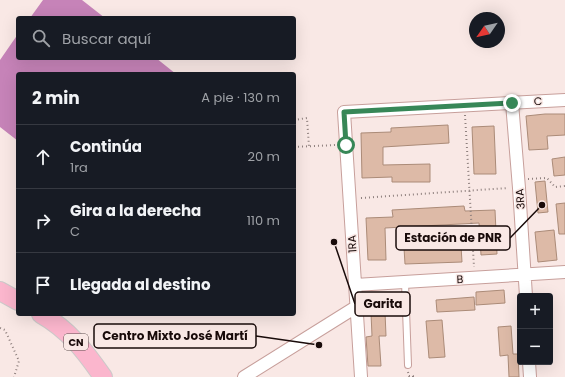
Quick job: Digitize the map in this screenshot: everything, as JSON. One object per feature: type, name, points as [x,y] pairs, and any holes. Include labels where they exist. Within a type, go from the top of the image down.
[{"type":"main road","points":[[0,291],[16,300]]},
{"type":"main road","name":"CN","points":[[44,316],[55,322],[84,349],[103,377]]},
{"type":"street","name":"C","points":[[344,112],[565,100]]},
{"type":"street","name":"3RA","points":[[512,103],[526,293]]},
{"type":"street","name":"1RA","points":[[344,112],[361,377]]},
{"type":"street","name":"B","points":[[355,285],[565,272]]},
{"type":"street","points":[[244,377],[356,307]]},
{"type":"street","points":[[529,365],[530,377]]},
{"type":"lane","points":[[405,282],[408,365]]},
{"type":"path","points":[[465,105],[475,278]]},
{"type":"path","points":[[296,120],[307,118],[309,146]]},
{"type":"path","points":[[296,147],[346,145]]},
{"type":"path","points":[[350,198],[469,191],[519,184],[547,178],[555,187],[565,186]]},
{"type":"path","points":[[0,328],[5,330],[19,361],[14,377]]},
{"type":"shaded area","points":[[43,0],[82,0],[102,16],[31,16]]},
{"type":"shaded area","points":[[16,37],[16,60],[158,60],[174,72],[16,72],[16,139],[0,127],[0,60]]},
{"type":"building","points":[[565,114],[565,135],[547,136],[548,149],[529,150],[526,116]]},
{"type":"building","points":[[448,125],[449,143],[383,147],[383,165],[430,164],[430,182],[392,182],[392,177],[362,178],[361,133],[391,132],[391,128]]},
{"type":"building","points":[[494,126],[496,174],[474,174],[472,127]]},
{"type":"building","points":[[565,157],[565,175],[554,176],[552,159]]},
{"type":"building","points":[[545,181],[548,212],[538,213],[535,182]]},
{"type":"building","points":[[565,203],[565,234],[559,234],[556,204]]},
{"type":"building","points":[[464,206],[465,211],[495,210],[497,254],[481,255],[479,223],[385,228],[386,260],[368,260],[366,218],[393,217],[392,210]]},
{"type":"building","points":[[554,230],[557,260],[538,262],[535,232]]},
{"type":"building","points":[[461,246],[462,262],[405,264],[404,248]]},
{"type":"building","points":[[504,290],[505,303],[476,305],[476,292]]},
{"type":"building","points":[[474,297],[475,310],[437,312],[436,300]]},
{"type":"building","points":[[385,312],[386,336],[379,336],[381,366],[368,366],[366,337],[372,336],[371,313]]},
{"type":"building","points":[[442,320],[445,357],[429,358],[426,321]]},
{"type":"building","points":[[511,326],[513,354],[517,354],[519,377],[509,377],[508,355],[500,356],[498,327]]},
{"type":"place","name":"Estación de PNR","points":[[542,205]]},
{"type":"place","name":"Garita","points":[[334,242]]},
{"type":"place","name":"Centro Mixto José Martí","points":[[319,345]]},
{"type":"route","points":[[346,145],[344,112],[512,103]]}]
